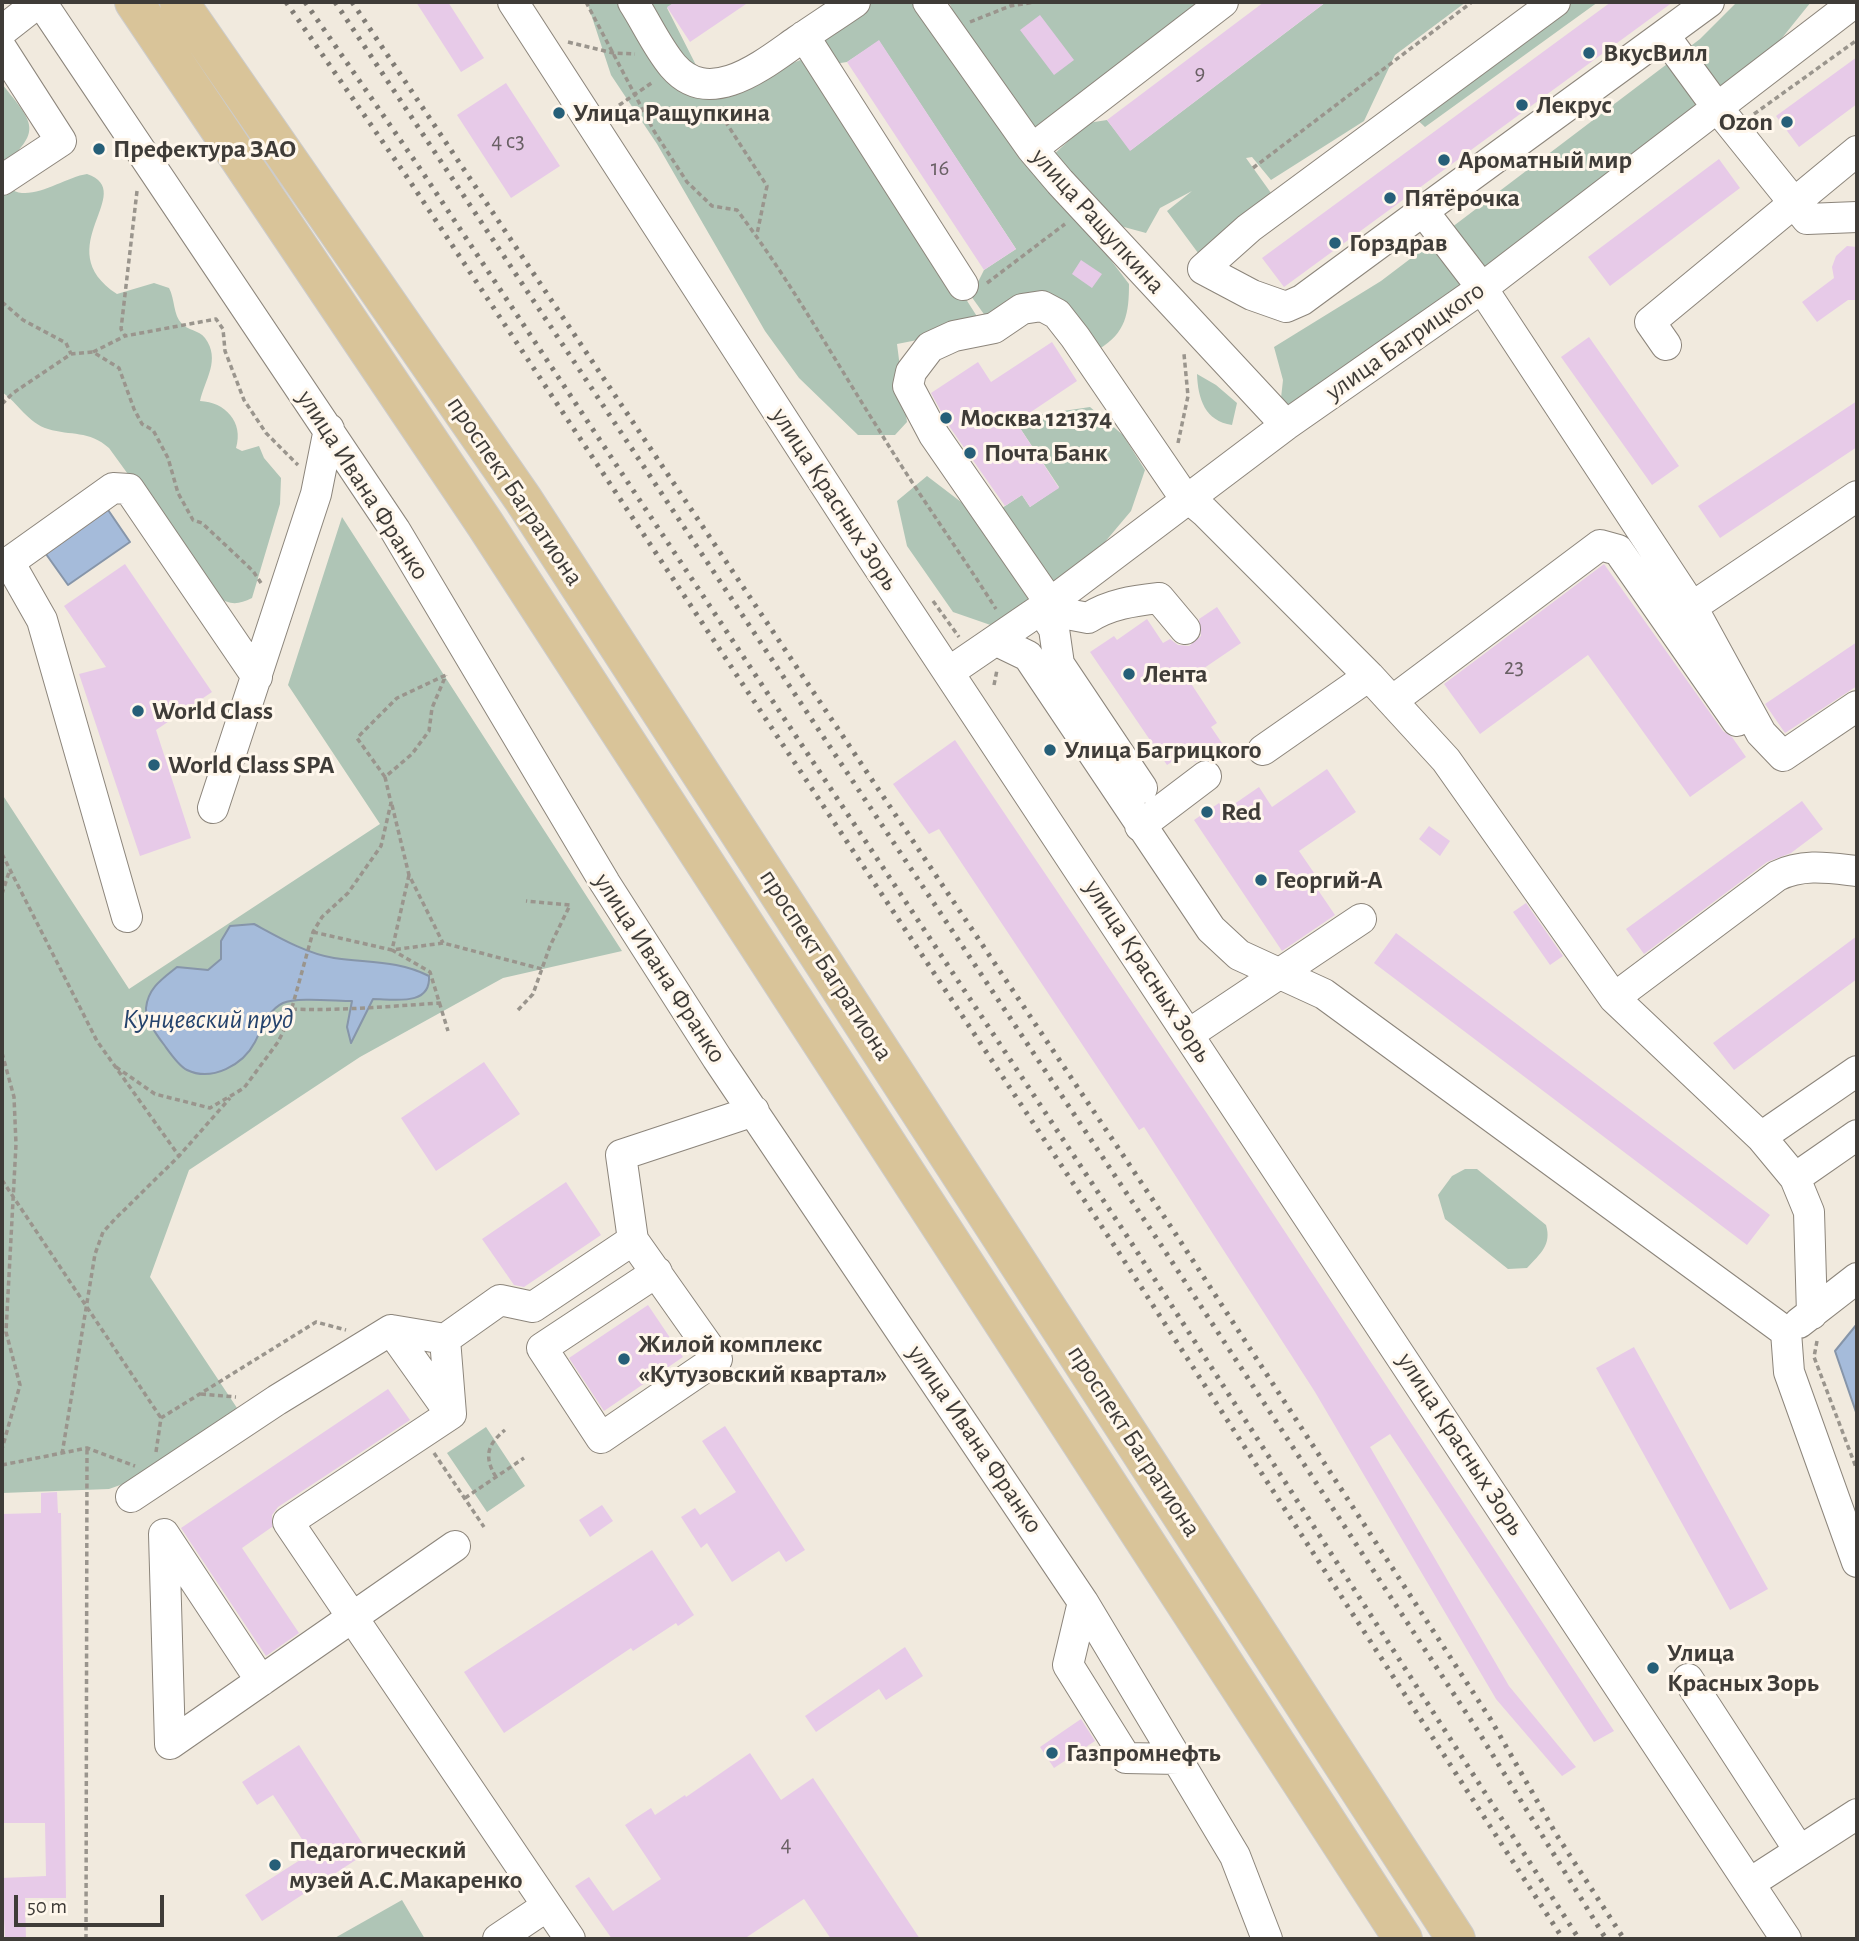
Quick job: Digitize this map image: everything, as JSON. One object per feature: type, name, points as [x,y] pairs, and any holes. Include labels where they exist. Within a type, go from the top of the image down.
[{"type":"main road","name":"проспект Багратиона","points":[[134,2],[485,524],[1404,1939]]},
{"type":"main road","name":"проспект Багратиона","points":[[179,2],[523,499],[1457,1939]]},
{"type":"street","points":[[2,30],[40,2]]},
{"type":"street","name":"улица Ивана Франко","points":[[40,2],[330,429],[395,530],[605,883],[754,1111],[1083,1602],[1235,1856],[1267,1939]]},
{"type":"street","name":"улица Красных Зорь","points":[[513,2],[949,672],[1786,1939]]},
{"type":"street","points":[[633,2],[670,61],[700,82],[724,83],[746,76],[855,2]]},
{"type":"street","name":"улица Ращупкина","points":[[928,2],[1032,149],[1286,425]]},
{"type":"street","points":[[1032,149],[1223,2]]},
{"type":"street","points":[[1176,307],[1203,269],[1249,228],[1555,2]]},
{"type":"street","points":[[1203,269],[1252,295],[1286,307],[1302,300],[1709,2]]},
{"type":"street","name":"улица Багрицкого","points":[[949,672],[999,629],[1049,603],[1286,425],[1482,288],[1716,106],[1818,13],[1855,2]]},
{"type":"street","points":[[1664,35],[1716,106],[1807,219],[1857,217]]},
{"type":"street","points":[[804,36],[963,285]]},
{"type":"street","points":[[2,49],[61,141],[2,180]]},
{"type":"street","points":[[1666,345],[1650,322],[1857,151]]},
{"type":"street","points":[[1423,211],[1482,288],[1692,607],[1761,733],[1783,756],[1857,706]]},
{"type":"street","points":[[1142,788],[1059,664],[1049,603],[934,435],[908,386],[911,372],[930,347],[954,336],[994,328],[1022,309],[1042,306],[1057,314],[1189,500],[1205,512],[1368,676],[1446,760],[1614,998],[1761,1137],[1795,1178],[1809,1212],[1815,1323]]},
{"type":"street","points":[[213,808],[316,494],[330,429]]},
{"type":"street","points":[[127,917],[42,620],[13,569],[12,560],[113,488],[129,489],[257,677]]},
{"type":"street","points":[[1692,607],[1857,496]]},
{"type":"street","points":[[1392,701],[1600,545],[1618,550],[1761,756]]},
{"type":"street","points":[[1049,603],[1068,614],[1088,618],[1102,609],[1126,602],[1159,598],[1185,629]]},
{"type":"street","points":[[999,629],[1028,656],[1211,929],[1239,955],[1277,975],[1324,994],[1786,1332],[1789,1372],[1857,1562]]},
{"type":"street","points":[[1263,750],[1368,676]]},
{"type":"street","points":[[1140,826],[1206,776]]},
{"type":"street","points":[[1614,998],[1777,876],[1791,869],[1806,867],[1857,871]]},
{"type":"street","points":[[1189,1034],[1362,919]]},
{"type":"street","points":[[1761,1137],[1857,1072]]},
{"type":"street","points":[[657,1272],[542,1348],[601,1438],[717,1359],[657,1272],[634,1240],[621,1155],[754,1111]]},
{"type":"street","points":[[1795,1178],[1857,1135]]},
{"type":"street","points":[[131,1497],[288,1393],[391,1330],[445,1339],[500,1300],[533,1307],[634,1240]]},
{"type":"street","points":[[1786,1332],[1815,1323],[1857,1278]]},
{"type":"street","points":[[391,1330],[451,1414]]},
{"type":"street","points":[[445,1339],[451,1414]]},
{"type":"street","points":[[451,1414],[288,1522],[570,1939]]},
{"type":"street","points":[[261,1681],[164,1534],[170,1744],[353,1618],[455,1546]]},
{"type":"street","points":[[1083,1602],[1068,1665],[1126,1758],[1179,1759]]},
{"type":"street","points":[[1688,1679],[1799,1850]]},
{"type":"street","points":[[1750,1883],[1857,1814]]},
{"type":"street","points":[[498,1939],[547,1906]]},
{"type":"path","points":[[586,2],[654,131],[687,182],[712,205],[737,210],[756,235],[834,354],[999,629]]},
{"type":"path","points":[[968,23],[1010,6],[1031,5],[1035,2]]},
{"type":"path","points":[[1253,168],[1472,2]]},
{"type":"path","points":[[568,42],[613,53],[670,61]]},
{"type":"path","points":[[612,110],[636,93],[670,61]]},
{"type":"path","points":[[700,82],[766,186],[756,235]]},
{"type":"path","points":[[125,336],[121,329],[138,185]]},
{"type":"path","points":[[963,285],[971,296],[1049,238],[1083,207]]},
{"type":"path","points":[[2,302],[23,320],[66,343],[71,354]]},
{"type":"path","points":[[2,404],[12,393],[71,354],[93,352],[125,336],[158,327],[216,319],[223,329],[226,351],[244,400],[266,433],[299,467]]},
{"type":"path","points":[[1178,445],[1188,396],[1184,348]]},
{"type":"path","points":[[93,352],[118,368],[142,424],[153,430],[168,458],[178,493],[193,520],[202,523],[253,571],[267,591]]},
{"type":"path","points":[[385,777],[412,754],[429,731],[432,708],[446,675],[397,698],[357,738],[385,777],[409,875],[443,943]]},
{"type":"path","points":[[116,1067],[155,1094],[210,1108],[244,1088],[278,1042],[292,1009],[313,932],[322,917],[348,893],[381,846],[391,803]]},
{"type":"path","points":[[2,853],[97,1041],[179,1156]]},
{"type":"path","points":[[2,894],[11,869]]},
{"type":"path","points":[[392,950],[409,875]]},
{"type":"path","points":[[519,1010],[534,993],[570,905],[526,901]]},
{"type":"path","points":[[313,932],[392,950],[430,972],[448,1031]]},
{"type":"path","points":[[392,950],[443,943],[542,969]]},
{"type":"path","points":[[292,1009],[349,1011],[441,1003]]},
{"type":"path","points":[[2,1053],[14,1097],[16,1144],[6,1332],[20,1385],[2,1448]]},
{"type":"path","points":[[62,1454],[88,1311],[95,1254],[103,1231],[179,1156],[233,1095]]},
{"type":"path","points":[[2,1180],[161,1418],[155,1459]]},
{"type":"path","points":[[161,1418],[316,1322]]},
{"type":"path","points":[[1815,1323],[1814,1357],[1857,1470]]},
{"type":"path","points":[[2,1327],[6,1332]]},
{"type":"path","points":[[496,1477],[489,1465],[489,1443],[505,1430]]},
{"type":"path","points":[[86,1939],[87,1448]]},
{"type":"path","points":[[2,1465],[87,1448],[142,1469]]},
{"type":"path","points":[[465,1498],[524,1458]]},
{"type":"path","points":[[444,1468],[484,1527]]},
{"type":"green space","points":[[589,2],[675,2],[667,8],[700,73],[732,86],[811,56],[978,318],[943,335],[897,344],[907,422],[895,435],[858,435],[799,378],[765,331],[657,144],[611,75]]},
{"type":"green space","points":[[869,2],[915,2],[1129,284],[1127,313],[1120,329],[1108,343],[1099,349],[1070,321],[986,317],[971,296],[984,270],[1016,249],[879,41],[847,62],[834,64],[823,38]]},
{"type":"green space","points":[[949,2],[1219,2],[1039,135],[954,14]]},
{"type":"green space","points":[[1326,2],[1466,2],[1395,55],[1364,121],[1271,180],[1252,157],[1246,158],[1276,200],[1201,257],[1167,211],[1192,191],[1160,208],[1146,233],[1113,224],[1052,156],[1088,123],[1107,120],[1131,150]]},
{"type":"green space","points":[[1542,2],[1598,2],[1425,127],[1411,114]]},
{"type":"green space","points":[[1737,2],[1811,2],[1757,69],[1388,347],[1341,368],[1291,405],[1280,407],[1283,380],[1274,347],[1381,281],[1700,39]]},
{"type":"green space","points":[[2,84],[22,109],[29,127],[24,144],[2,167]]},
{"type":"green space","points":[[87,174],[100,182],[104,194],[90,241],[90,258],[98,276],[117,294],[154,283],[169,288],[179,320],[184,326],[202,335],[210,346],[212,362],[200,401],[224,409],[235,422],[238,439],[236,448],[242,451],[259,446],[264,458],[281,478],[280,504],[252,598],[247,600],[234,603],[217,597],[102,442],[41,426],[2,392],[2,181],[20,193],[31,193]]},
{"type":"green space","points":[[1197,374],[1216,385],[1237,403],[1232,425],[1209,414],[1201,400]]},
{"type":"green space","points":[[1090,407],[1123,435],[1145,470],[1131,511],[1083,568],[1002,629],[953,612],[907,546],[897,501],[927,476],[965,505],[999,510],[1022,495],[1030,507],[1059,487],[1016,422],[1023,417]]},
{"type":"green space","points":[[342,517],[622,951],[503,978],[360,1057],[189,1170],[150,1277],[241,1414],[154,1473],[109,1489],[2,1493],[2,794],[129,989],[380,824],[288,685]]},
{"type":"green space","points":[[1465,1169],[1477,1169],[1546,1225],[1546,1244],[1527,1268],[1508,1269],[1445,1219],[1438,1195],[1452,1176]]},
{"type":"green space","points":[[486,1427],[525,1486],[487,1512],[447,1453]]},
{"type":"green space","points":[[402,1900],[425,1939],[333,1939]]},
{"type":"water","points":[[104,504],[130,542],[68,585],[41,547]]},
{"type":"water","name":"Кунцевский пруд","points":[[254,924],[313,953],[406,967],[429,976],[428,986],[424,993],[409,999],[373,999],[351,1043],[347,1027],[352,1001],[306,1000],[283,1003],[269,1015],[250,1050],[235,1064],[206,1074],[187,1070],[172,1056],[150,1023],[146,1013],[147,1001],[157,984],[177,967],[208,970],[221,959],[221,941],[230,926]]},
{"type":"water","points":[[1857,1324],[1857,1415],[1835,1351]]},
{"type":"building","points":[[416,2],[448,2],[484,58],[461,72]]},
{"type":"building","points":[[675,2],[749,2],[690,42],[667,7]]},
{"type":"building","points":[[1264,2],[1326,2],[1130,151],[1107,120]]},
{"type":"building","points":[[1611,2],[1673,2],[1284,287],[1262,258]]},
{"type":"building","points":[[1040,15],[1074,60],[1054,75],[1020,30]]},
{"type":"building","points":[[879,40],[1016,249],[984,270],[847,62]]},
{"type":"building","points":[[1857,57],[1857,104],[1799,147],[1776,116]]},
{"type":"building","points":[[506,83],[560,166],[511,198],[457,115]]},
{"type":"building","points":[[1719,159],[1740,188],[1610,286],[1588,257]]},
{"type":"building","points":[[1847,246],[1857,247],[1857,300],[1848,300],[1817,322],[1802,302],[1834,278],[1832,267],[1836,256]]},
{"type":"building","points":[[1081,260],[1102,274],[1092,288],[1072,274]]},
{"type":"building","points":[[1589,337],[1679,466],[1652,485],[1561,357]]},
{"type":"building","points":[[1052,342],[1077,381],[1016,422],[1059,488],[1030,507],[1022,495],[1005,506],[949,426],[931,393],[978,362],[991,382]]},
{"type":"building","points":[[1857,401],[1857,447],[1720,538],[1698,506]]},
{"type":"building","name":"World Class","points":[[125,564],[212,692],[156,730],[191,838],[140,856],[79,674],[106,667],[64,606]]},
{"type":"building","points":[[1604,564],[1723,731],[1732,737],[1746,757],[1690,797],[1588,655],[1480,734],[1444,684]]},
{"type":"building","points":[[1217,607],[1241,643],[1188,679],[1217,723],[1211,727],[1224,746],[1195,762],[1188,751],[1167,765],[1090,652],[1114,636],[1117,640],[1147,619],[1163,643],[1170,639],[1178,645],[1189,646],[1201,636],[1199,619]]},
{"type":"building","points":[[1857,642],[1857,686],[1785,733],[1765,704]]},
{"type":"building","points":[[955,740],[1206,1112],[1614,1731],[1594,1742],[1390,1434],[1370,1447],[1509,1686],[1576,1767],[1562,1776],[1496,1699],[1315,1392],[1144,1127],[1139,1130],[939,829],[929,834],[893,784]]},
{"type":"building","points":[[1327,769],[1356,812],[1299,851],[1323,886],[1318,890],[1335,915],[1282,951],[1194,820],[1219,803],[1224,811],[1259,787],[1272,807]]},
{"type":"building","points":[[1802,801],[1823,829],[1791,853],[1767,862],[1644,954],[1626,929]]},
{"type":"building","points":[[1429,826],[1450,841],[1440,856],[1419,839]]},
{"type":"building","points":[[1526,903],[1563,956],[1550,965],[1513,912]]},
{"type":"building","points":[[1396,933],[1770,1215],[1747,1245],[1374,963]]},
{"type":"building","points":[[1857,936],[1857,979],[1734,1070],[1713,1043]]},
{"type":"building","points":[[484,1062],[520,1114],[436,1171],[401,1118]]},
{"type":"building","points":[[566,1182],[601,1235],[524,1287],[514,1285],[482,1239]]},
{"type":"building","name":"Жилой комплекс «Кутузовский квартал»","points":[[648,1305],[683,1357],[604,1411],[569,1358]]},
{"type":"building","points":[[1634,1347],[1768,1589],[1730,1610],[1596,1368]]},
{"type":"building","points":[[388,1389],[410,1420],[278,1507],[272,1515],[272,1527],[242,1548],[299,1633],[266,1656],[181,1528]]},
{"type":"building","points":[[725,1426],[805,1550],[786,1562],[779,1551],[732,1582],[707,1543],[701,1548],[681,1517],[695,1508],[700,1515],[736,1492],[702,1441]]},
{"type":"building","points":[[57,1492],[58,1513],[61,1513],[66,1898],[25,1898],[26,1939],[5,1939],[2,1878],[46,1876],[45,1823],[2,1823],[2,1514],[41,1513],[41,1493]]},
{"type":"building","points":[[602,1505],[613,1521],[590,1537],[579,1520]]},
{"type":"building","points":[[652,1550],[694,1615],[678,1626],[676,1623],[633,1651],[631,1648],[504,1733],[464,1672]]},
{"type":"building","points":[[905,1647],[923,1676],[886,1700],[879,1689],[816,1732],[805,1716]]},
{"type":"building","points":[[1081,1719],[1095,1741],[1054,1768],[1040,1747]]},
{"type":"building","points":[[299,1745],[368,1852],[262,1921],[245,1895],[311,1853],[273,1795],[257,1805],[242,1782]]},
{"type":"building","points":[[750,1753],[781,1800],[813,1778],[920,1939],[831,1939],[804,1899],[744,1939],[612,1939],[575,1886],[589,1877],[613,1911],[661,1879],[625,1825],[651,1808],[655,1815]]},
{"type":"railway","points":[[286,2],[407,177],[1112,1242],[1563,1939]]},
{"type":"railway","points":[[305,2],[421,170],[1125,1233],[1579,1939]]},
{"type":"railway","points":[[335,2],[1161,1245],[1478,1731],[1606,1939]]},
{"type":"railway","points":[[352,2],[1175,1233],[1491,1720],[1556,1834],[1624,1939]]},
{"type":"place","name":"ВкусВилл","points":[[1589,53]]},
{"type":"place","name":"Лекрус","points":[[1522,105]]},
{"type":"place","name":"Улица Ращупкина","points":[[559,113]]},
{"type":"place","name":"Ozon","points":[[1787,122]]},
{"type":"place","name":"Префектура ЗАО","points":[[99,149]]},
{"type":"place","name":"Ароматный мир","points":[[1444,160]]},
{"type":"place","name":"Пятёрочка","points":[[1390,198]]},
{"type":"place","name":"Горздрав","points":[[1335,243]]},
{"type":"place","name":"Москва 121374","points":[[946,418]]},
{"type":"place","name":"Почта Банк","points":[[970,453]]},
{"type":"place","name":"Лента","points":[[1129,674]]},
{"type":"place","name":"World Class","points":[[138,711]]},
{"type":"place","name":"Улица Багрицкого","points":[[1050,750]]},
{"type":"place","name":"World Class SPA","points":[[154,765]]},
{"type":"place","name":"Red","points":[[1207,812]]},
{"type":"place","name":"Георгий-А","points":[[1261,880]]},
{"type":"place","name":"Жилой комплекс «Кутузовский квартал»","points":[[624,1359]]},
{"type":"place","name":"Улица Красных Зорь","points":[[1653,1668]]},
{"type":"place","name":"Газпромнефть","points":[[1052,1753]]},
{"type":"place","name":"Педагогический музей А.С.Макаренко","points":[[275,1865]]}]
